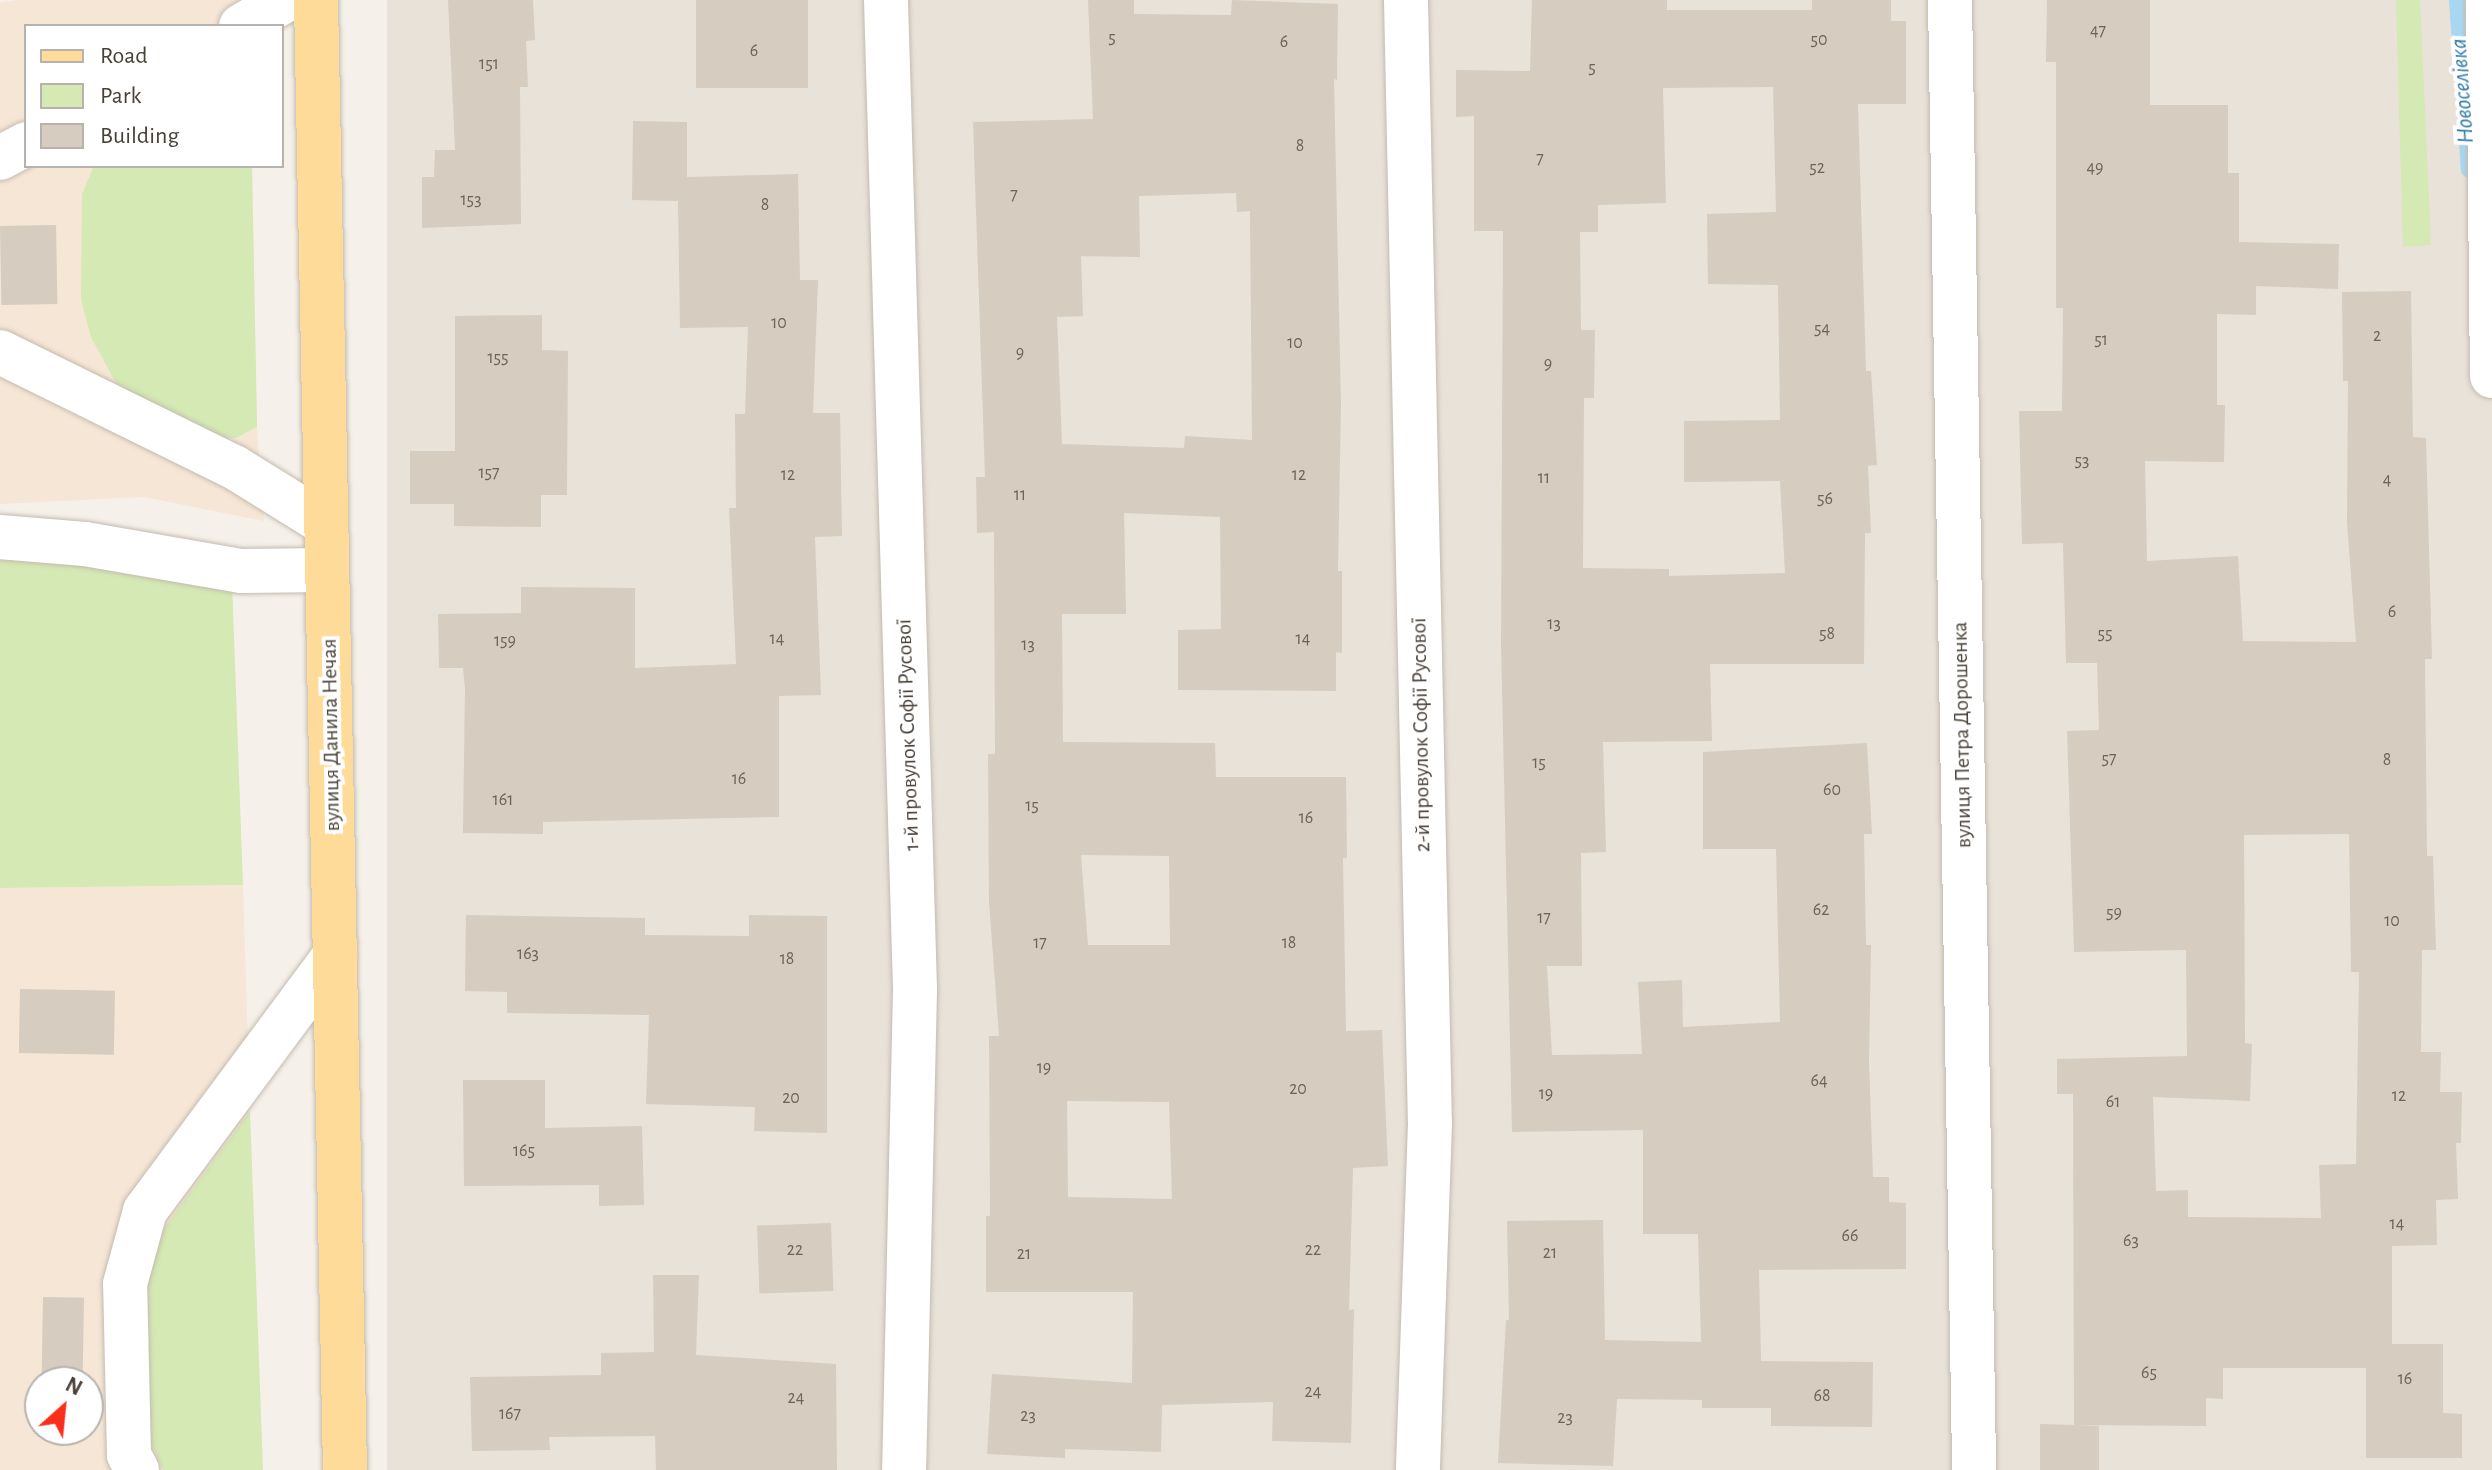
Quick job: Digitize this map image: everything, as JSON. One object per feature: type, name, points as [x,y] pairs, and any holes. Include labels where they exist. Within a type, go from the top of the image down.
[{"type":"main road","name":"вулиця Данила Нечая","points":[[316,0],[345,1470]]},
{"type":"street","points":[[244,24],[286,0]]},
{"type":"street","name":"1-й провулок Софії Русової","points":[[886,0],[915,990],[904,1470]]},
{"type":"street","name":"2-й провулок Софії Русової","points":[[1406,0],[1430,1123],[1418,1470]]},
{"type":"street","name":"вулиця Петра Дорошенка","points":[[1950,0],[1974,1470]]},
{"type":"street","points":[[2488,0],[2492,376]]},
{"type":"street","points":[[0,158],[24,145]]},
{"type":"street","points":[[0,352],[234,467],[326,524]]},
{"type":"street","points":[[0,537],[85,544],[242,571],[327,570]]},
{"type":"street","points":[[137,1470],[129,1455],[125,1284],[145,1211],[335,955]]},
{"type":"shaded area","points":[[248,0],[249,24],[24,24],[24,168],[252,168],[257,427],[264,521],[144,497],[0,504],[0,2]]},
{"type":"shaded area","points":[[387,0],[2492,0],[2492,1470],[387,1470]]},
{"type":"shaded area","points":[[243,885],[250,1111],[162,1231],[150,1441],[163,1470],[0,1470],[0,888]]},
{"type":"green space","points":[[2396,0],[2420,0],[2431,245],[2403,247]]},
{"type":"green space","points":[[93,168],[252,168],[257,427],[236,438],[209,437],[117,385],[91,337],[81,299],[82,194]]},
{"type":"green space","points":[[0,560],[74,560],[232,581],[243,885],[0,888]]},
{"type":"green space","points":[[250,1111],[263,1470],[163,1470],[150,1441],[148,1282],[162,1231]]},
{"type":"building","points":[[448,0],[533,0],[535,40],[526,41],[528,87],[520,87],[521,224],[422,228],[422,177],[434,177],[435,150],[455,150]]},
{"type":"building","points":[[696,0],[808,0],[808,88],[696,88]]},
{"type":"building","points":[[1088,0],[1134,0],[1134,14],[1231,15],[1232,0],[1338,4],[1337,80],[1334,79],[1341,405],[1338,571],[1342,571],[1342,653],[1336,652],[1336,691],[1178,690],[1178,630],[1221,629],[1220,517],[1124,513],[1126,614],[1062,614],[1063,742],[1215,743],[1216,777],[1346,777],[1347,858],[1343,858],[1346,1031],[1382,1030],[1388,1166],[1353,1168],[1349,1310],[1354,1309],[1351,1443],[1272,1441],[1273,1402],[1162,1405],[1161,1452],[1065,1449],[1065,1458],[987,1454],[992,1374],[1132,1383],[1133,1292],[986,1292],[986,1216],[990,1216],[989,1036],[999,1036],[989,901],[988,754],[995,754],[994,532],[977,533],[976,477],[985,477],[973,122],[1093,119]],"holes":[[[1236,193],[1237,212],[1250,211],[1252,440],[1185,436],[1184,448],[1062,444],[1057,317],[1083,316],[1081,256],[1140,257],[1139,196]],[[1081,855],[1169,856],[1170,945],[1088,945]],[[1067,1101],[1169,1102],[1172,1199],[1068,1197]]]},
{"type":"building","points":[[1532,0],[1667,0],[1667,10],[1812,10],[1812,0],[1891,0],[1891,21],[1906,21],[1906,104],[1858,104],[1866,371],[1871,371],[1877,465],[1868,466],[1871,533],[1865,533],[1864,664],[1710,664],[1712,741],[1603,742],[1606,852],[1581,853],[1582,966],[1547,966],[1552,1055],[1642,1054],[1638,982],[1682,980],[1683,1027],[1780,1022],[1776,849],[1703,849],[1703,752],[1867,743],[1872,834],[1864,834],[1866,945],[1871,945],[1869,1062],[1873,1177],[1889,1177],[1889,1202],[1906,1203],[1906,1269],[1759,1270],[1761,1361],[1873,1362],[1872,1427],[1771,1426],[1771,1408],[1702,1408],[1702,1400],[1617,1399],[1613,1466],[1498,1463],[1506,1320],[1509,1320],[1507,1221],[1603,1220],[1605,1340],[1701,1342],[1698,1234],[1643,1234],[1643,1130],[1512,1132],[1501,643],[1503,231],[1474,231],[1474,116],[1456,117],[1456,70],[1530,71]],"holes":[[[1773,87],[1776,212],[1707,214],[1708,284],[1778,285],[1780,420],[1684,421],[1684,482],[1780,481],[1785,573],[1669,576],[1669,569],[1583,568],[1584,398],[1594,398],[1595,330],[1581,330],[1580,232],[1598,232],[1598,205],[1666,203],[1663,88]]]},
{"type":"building","points":[[2047,0],[2150,0],[2150,105],[2228,105],[2228,173],[2239,173],[2239,242],[2339,244],[2338,289],[2256,286],[2256,315],[2217,314],[2217,405],[2225,405],[2224,462],[2145,461],[2147,561],[2238,556],[2243,641],[2356,642],[2347,522],[2348,381],[2343,381],[2342,292],[2411,291],[2413,437],[2426,438],[2432,659],[2425,659],[2427,856],[2433,856],[2436,950],[2422,950],[2421,1052],[2441,1052],[2440,1092],[2462,1092],[2461,1143],[2456,1143],[2458,1199],[2436,1200],[2437,1245],[2392,1246],[2392,1344],[2443,1344],[2443,1413],[2462,1414],[2462,1458],[2366,1458],[2366,1368],[2223,1368],[2223,1399],[2206,1398],[2206,1426],[2074,1425],[2073,1094],[2057,1094],[2057,1059],[2187,1056],[2186,950],[2074,952],[2067,731],[2099,730],[2097,663],[2066,663],[2063,543],[2022,544],[2019,411],[2062,411],[2063,308],[2056,308],[2056,62],[2046,62]],"holes":[[[2349,834],[2351,972],[2359,972],[2356,1164],[2319,1165],[2321,1218],[2188,1217],[2188,1190],[2156,1191],[2153,1097],[2250,1101],[2252,1044],[2245,1043],[2244,835]]]},
{"type":"building","points":[[633,121],[687,122],[687,177],[798,174],[800,280],[818,280],[813,413],[840,413],[842,536],[815,537],[821,695],[779,696],[779,817],[543,822],[543,834],[463,833],[463,668],[439,668],[438,614],[521,613],[521,587],[635,588],[635,668],[736,664],[729,508],[736,508],[735,414],[745,414],[748,327],[680,328],[678,201],[632,200]]},
{"type":"building","points":[[56,225],[57,304],[1,305],[0,226]]},
{"type":"building","points":[[542,315],[542,350],[568,351],[567,495],[541,495],[541,527],[454,526],[454,504],[410,504],[410,451],[455,451],[455,316]]},
{"type":"building","points":[[466,915],[645,918],[645,935],[749,936],[749,915],[827,916],[827,1133],[754,1131],[755,1107],[646,1104],[649,1015],[507,1013],[507,992],[465,991]]},
{"type":"building","points":[[20,989],[115,991],[114,1055],[19,1053]]},
{"type":"building","points":[[463,1080],[545,1080],[545,1128],[642,1126],[644,1205],[599,1206],[599,1185],[464,1186]]},
{"type":"building","points":[[831,1223],[833,1291],[759,1294],[757,1226]]},
{"type":"building","points":[[653,1275],[699,1275],[696,1355],[836,1364],[837,1470],[656,1470],[655,1436],[549,1437],[550,1450],[472,1451],[470,1377],[601,1375],[601,1353],[654,1352]]},
{"type":"building","points":[[43,1297],[84,1298],[83,1366],[42,1366]]},
{"type":"building","points":[[2040,1424],[2099,1426],[2099,1470],[2040,1470]]},
{"type":"waterway","name":"Новоселівка","points":[[2457,0],[2469,170]]}]
